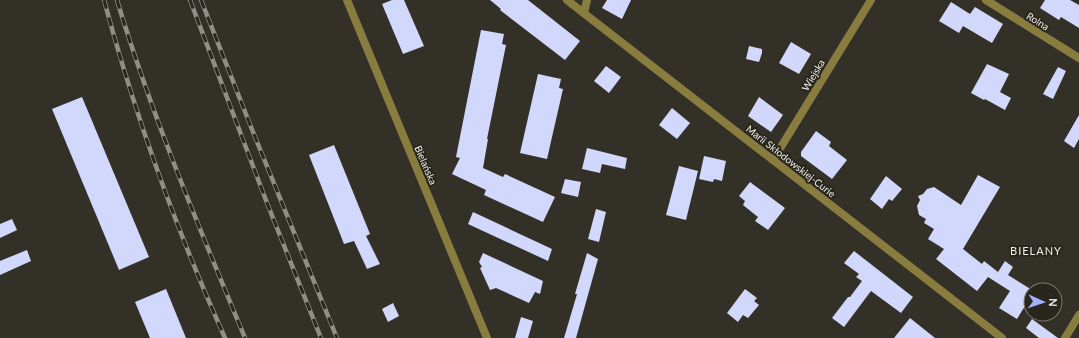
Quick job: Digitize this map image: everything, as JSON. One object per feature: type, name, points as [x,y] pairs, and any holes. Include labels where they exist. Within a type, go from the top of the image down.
[{"type":"street","name":"Bielańska","points":[[347,0],[487,338]]},
{"type":"street","name":"Marii Skłodowskiej-Curie","points":[[567,0],[1002,338]]},
{"type":"street","points":[[584,13],[587,0]]},
{"type":"street","name":"Wiejska","points":[[773,160],[871,0]]},
{"type":"street","name":"Rolna","points":[[986,0],[1079,58]]},
{"type":"street","points":[[1065,338],[1079,315]]},
{"type":"building","points":[[392,0],[404,0],[424,46],[403,54],[382,4]]},
{"type":"building","points":[[490,0],[528,0],[580,41],[565,60],[500,10],[501,9]]},
{"type":"building","points":[[607,0],[631,0],[622,19],[602,8]]},
{"type":"building","points":[[1045,0],[1070,0],[1079,5],[1079,28],[1061,17],[1059,20],[1040,8]]},
{"type":"building","points":[[951,2],[970,14],[975,7],[1003,24],[992,43],[963,26],[959,33],[939,21]]},
{"type":"building","points":[[481,30],[504,34],[502,44],[506,45],[487,139],[483,168],[503,177],[505,174],[555,197],[543,222],[484,195],[486,190],[452,174],[460,158],[456,157]]},
{"type":"building","points":[[791,42],[811,54],[799,74],[779,63]]},
{"type":"building","points":[[749,46],[762,49],[759,62],[746,59]]},
{"type":"building","points":[[987,64],[1009,74],[1000,92],[1011,98],[1005,110],[971,93]]},
{"type":"building","points":[[606,66],[621,77],[609,93],[594,81]]},
{"type":"building","points":[[1058,67],[1066,71],[1053,99],[1043,94]]},
{"type":"building","points":[[538,74],[561,79],[559,88],[563,89],[547,159],[520,153]]},
{"type":"building","points":[[82,97],[149,257],[119,270],[52,109]]},
{"type":"building","points":[[759,97],[783,115],[771,132],[748,116]]},
{"type":"building","points":[[672,108],[690,123],[677,139],[659,125]]},
{"type":"building","points":[[1079,115],[1079,139],[1074,148],[1064,141]]},
{"type":"building","points":[[816,131],[831,142],[829,146],[847,160],[832,179],[801,156],[801,152]]},
{"type":"building","points":[[334,145],[370,234],[366,236],[380,264],[367,269],[354,241],[344,244],[309,155]]},
{"type":"building","points":[[587,148],[627,158],[625,169],[602,164],[600,173],[582,169]]},
{"type":"building","points":[[704,156],[726,161],[722,181],[714,179],[713,182],[699,179]]},
{"type":"building","points":[[679,166],[698,171],[686,220],[666,215]]},
{"type":"building","points":[[978,175],[1000,187],[963,249],[982,264],[984,261],[998,272],[1005,261],[1013,267],[1008,275],[1023,284],[1023,309],[1017,319],[999,308],[1010,291],[988,277],[977,291],[936,259],[944,249],[928,239],[934,229],[924,223],[926,219],[919,215],[917,206],[920,200],[918,196],[923,194],[927,189],[934,187],[961,205]]},
{"type":"building","points":[[886,176],[902,189],[892,201],[889,199],[882,209],[870,199]]},
{"type":"building","points":[[565,179],[581,182],[578,197],[561,193]]},
{"type":"building","points":[[750,182],[785,208],[768,230],[755,221],[758,217],[743,205],[745,201],[739,196]]},
{"type":"building","points":[[596,209],[606,212],[599,242],[588,239]]},
{"type":"building","points":[[473,212],[552,249],[548,261],[468,224]]},
{"type":"building","points":[[12,219],[17,230],[0,238],[0,224]]},
{"type":"building","points":[[27,250],[31,261],[0,275],[0,261]]},
{"type":"building","points":[[854,251],[913,297],[901,313],[871,291],[844,327],[832,318],[862,281],[856,277],[859,274],[844,263]]},
{"type":"building","points":[[483,253],[543,281],[540,294],[535,292],[529,303],[496,288],[490,290],[480,268],[482,267],[479,262]]},
{"type":"building","points":[[587,253],[598,259],[576,338],[564,338],[577,294],[575,294]]},
{"type":"building","points":[[166,289],[186,338],[150,338],[135,302]]},
{"type":"building","points":[[745,289],[757,298],[754,301],[759,305],[748,318],[743,315],[738,322],[727,313]]},
{"type":"building","points":[[393,303],[399,316],[388,322],[382,309]]},
{"type":"building","points":[[521,317],[533,321],[528,338],[515,338]]},
{"type":"building","points":[[910,318],[935,338],[894,338]]},
{"type":"building","points":[[1030,322],[1036,322],[1058,338],[1039,338],[1026,328]]},
{"type":"railway","points":[[104,0],[129,86],[173,213],[225,338]]},
{"type":"railway","points":[[117,0],[145,86],[161,129],[245,338]]},
{"type":"railway","points":[[190,0],[267,203],[321,338]]},
{"type":"railway","points":[[201,0],[337,338]]},
{"type":"district","name":"BIELANY","points":[[1036,250]]}]
